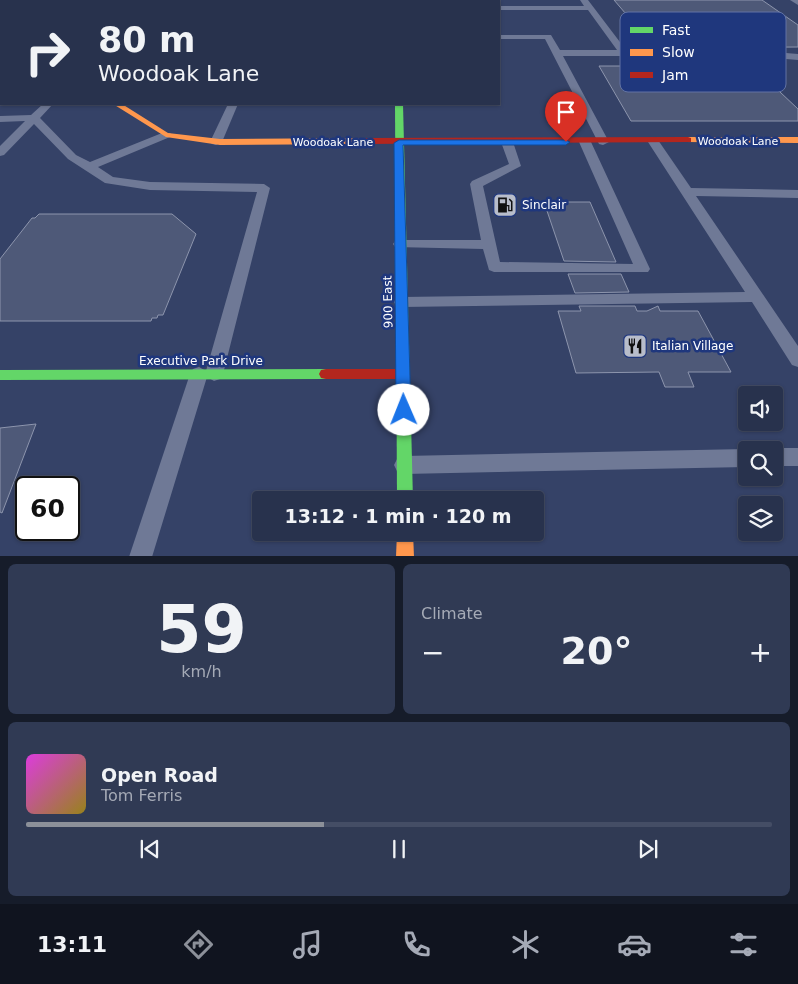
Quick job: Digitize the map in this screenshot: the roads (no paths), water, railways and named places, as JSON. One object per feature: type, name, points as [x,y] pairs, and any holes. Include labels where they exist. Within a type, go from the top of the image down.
[{"type":"street","name":"Woodoak Lane","points":[[119,105],[166,135],[216,142],[399,143],[798,140]]},
{"type":"street","name":"900 East","points":[[399,105],[405,491]]},
{"type":"street","name":"Executive Park Drive","points":[[0,375],[403,374]]},
{"type":"street","points":[[405,541],[405,556]]},
{"type":"lane","points":[[545,0],[550,8]]},
{"type":"lane","points":[[794,0],[798,3]]},
{"type":"lane","points":[[500,8],[550,8],[587,4],[620,50]]},
{"type":"lane","points":[[500,37],[548,37],[603,142]]},
{"type":"lane","points":[[557,54],[620,54]]},
{"type":"lane","points":[[786,61],[792,66]]},
{"type":"lane","points":[[0,153],[47,105]]},
{"type":"lane","points":[[216,142],[233,105]]},
{"type":"lane","points":[[0,119],[34,118],[72,157],[109,180],[150,186],[264,188],[207,374],[140,556]]},
{"type":"lane","points":[[89,166],[166,135]]},
{"type":"lane","points":[[507,142],[515,166],[476,184],[494,268],[643,269],[585,142]]},
{"type":"lane","points":[[654,142],[798,360]]},
{"type":"lane","points":[[687,192],[798,194]]},
{"type":"lane","points":[[400,244],[489,245]]},
{"type":"lane","points":[[402,302],[756,297]]},
{"type":"lane","points":[[783,458],[798,457]]},
{"type":"lane","points":[[404,465],[738,458]]},
{"type":"place","name":"Sinclair","points":[[505,205]]},
{"type":"place","name":"Italian Village","points":[[635,346]]}]
